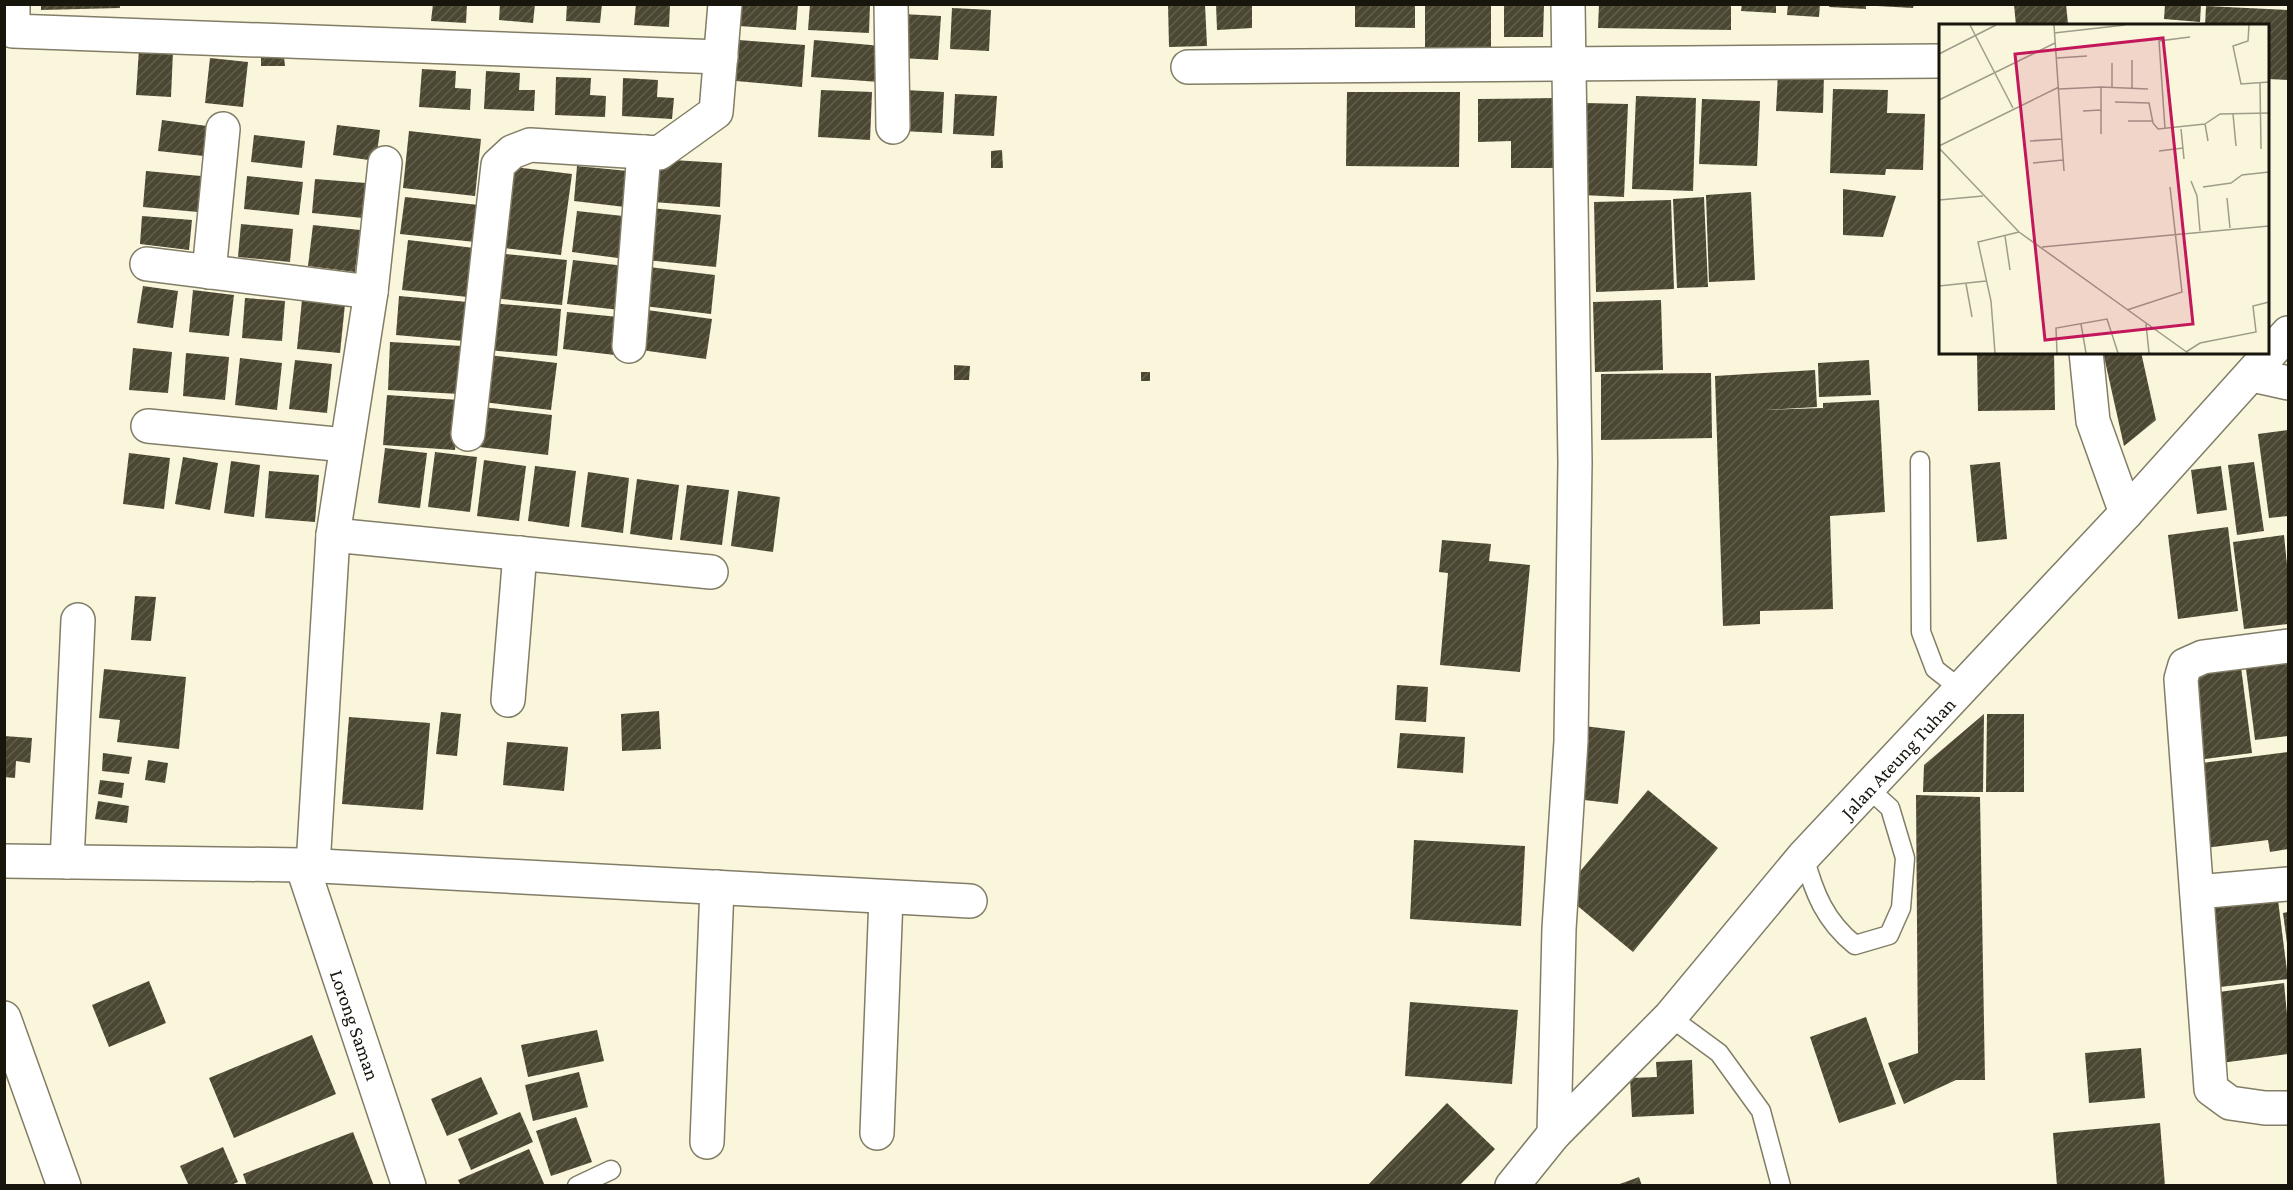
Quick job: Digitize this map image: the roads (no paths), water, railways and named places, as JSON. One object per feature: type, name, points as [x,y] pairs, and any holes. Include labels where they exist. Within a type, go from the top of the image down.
[{"type":"street","points":[[14,4],[14,31],[721,57]]},
{"type":"street","points":[[468,434],[498,165],[512,152],[530,146],[659,153],[664,150],[716,112],[725,4]]},
{"type":"street","points":[[891,4],[893,127]]},
{"type":"street","points":[[1554,1134],[1559,929],[1572,741],[1575,462],[1568,4]]},
{"type":"street","points":[[1188,67],[1939,61]]},
{"type":"street","points":[[209,272],[223,129]]},
{"type":"street","points":[[629,346],[644,152]]},
{"type":"street","points":[[307,866],[333,536],[371,292],[385,163]]},
{"type":"street","points":[[147,264],[371,292]]},
{"type":"street","name":"Jalan Ateung Tuhan","points":[[1512,1185],[1554,1134],[1670,1017],[1804,856],[1962,690],[2289,333]]},
{"type":"street","points":[[2086,354],[2093,422],[2126,513]]},
{"type":"street","points":[[2252,375],[2289,383]]},
{"type":"street","points":[[148,426],[346,445]]},
{"type":"street","points":[[333,536],[711,572]]},
{"type":"street","points":[[508,700],[520,553]]},
{"type":"street","points":[[67,862],[78,620]]},
{"type":"street","points":[[2289,646],[2203,657],[2185,665],[2181,679],[2211,1089],[2230,1103],[2265,1108],[2289,1108]]},
{"type":"street","points":[[4,861],[307,866],[970,901]]},
{"type":"street","name":"Lorong Saman","points":[[307,866],[409,1185]]},
{"type":"street","points":[[2197,892],[2289,884]]},
{"type":"street","points":[[707,1142],[717,887]]},
{"type":"street","points":[[877,1133],[886,897]]},
{"type":"street","points":[[4,1018],[64,1185]]},
{"type":"lane","points":[[1920,461],[1921,632],[1935,669],[1962,690]]},
{"type":"lane","points":[[1804,856],[1814,891],[1838,932],[1855,945],[1889,934],[1901,908],[1905,858],[1890,808],[1869,789]]},
{"type":"lane","points":[[1670,1017],[1719,1053],[1761,1111],[1781,1185]]},
{"type":"lane","points":[[577,1185],[611,1170]]}]
